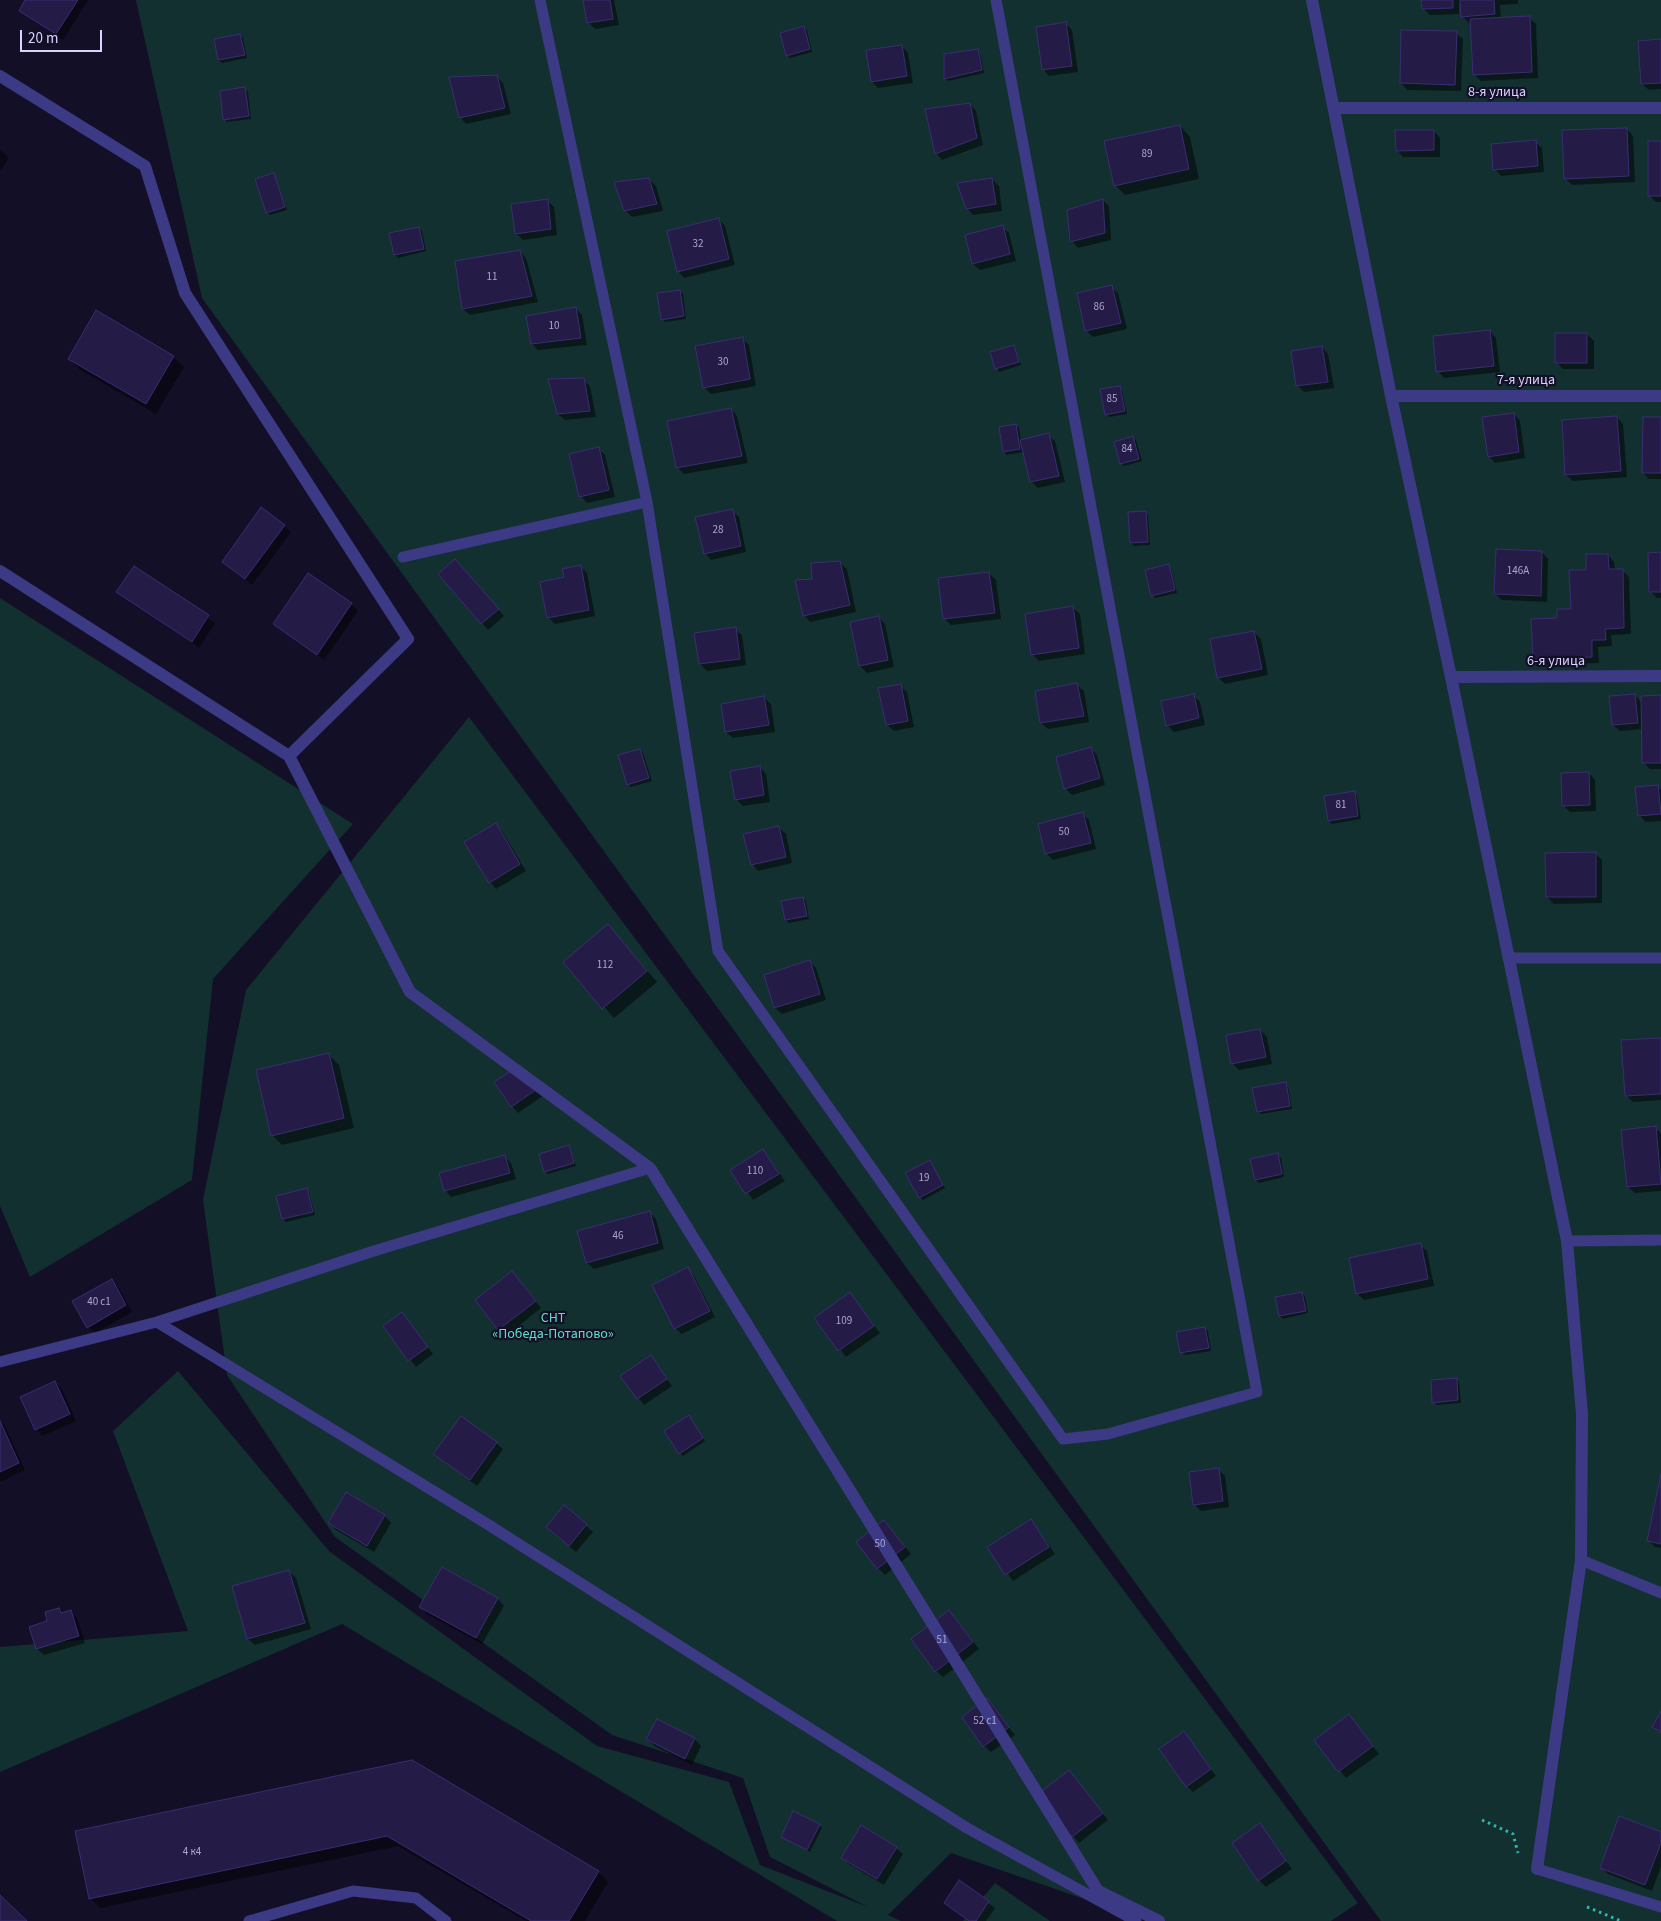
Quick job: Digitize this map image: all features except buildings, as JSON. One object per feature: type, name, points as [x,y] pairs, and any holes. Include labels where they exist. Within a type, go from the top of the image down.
[{"type":"street","points":[[1312,0],[1391,396],[1567,1241],[1582,1414],[1582,1560],[1537,1869]]},
{"type":"street","points":[[0,76],[145,166],[185,293],[408,639],[289,756]]},
{"type":"street","name":"8-я улица","points":[[1334,108],[1661,108]]},
{"type":"street","name":"7-я улица","points":[[1391,396],[1661,396]]},
{"type":"street","points":[[0,571],[289,756],[410,992],[650,1168],[1098,1891],[1159,1921]]},
{"type":"street","name":"6-я улица","points":[[1451,677],[1661,676]]},
{"type":"lane","points":[[540,0],[647,502],[718,951],[1063,1439],[1108,1434],[1257,1392],[996,0]]},
{"type":"lane","points":[[403,557],[647,502]]},
{"type":"lane","points":[[1508,958],[1661,958]]},
{"type":"lane","points":[[0,1362],[157,1322],[378,1250],[650,1168]]},
{"type":"lane","points":[[1567,1241],[1661,1240]]},
{"type":"lane","points":[[157,1322],[484,1522],[966,1828],[1136,1921]]},
{"type":"lane","points":[[1582,1560],[1661,1593]]},
{"type":"lane","points":[[1537,1869],[1661,1907]]},
{"type":"lane","points":[[249,1921],[353,1891],[416,1898],[446,1921]]},
{"type":"green space","points":[[136,0],[1661,0],[1661,1921],[1381,1921],[202,298]]},
{"type":"green space","points":[[0,598],[353,824],[213,979],[192,1180],[30,1277],[0,1206]]},
{"type":"green space","name":"СНТ «Победа-Потапово»","points":[[469,717],[1358,1903],[1331,1921],[1148,1921],[951,1853],[888,1915],[901,1921],[837,1921],[342,1624],[0,1772],[0,1647],[188,1631],[113,1431],[178,1371],[329,1551],[597,1746],[729,1782],[760,1865],[868,1907],[770,1857],[743,1778],[612,1735],[335,1537],[227,1375],[203,1200],[246,990]]},
{"type":"green space","points":[[995,1883],[1050,1921],[963,1921]]}]
